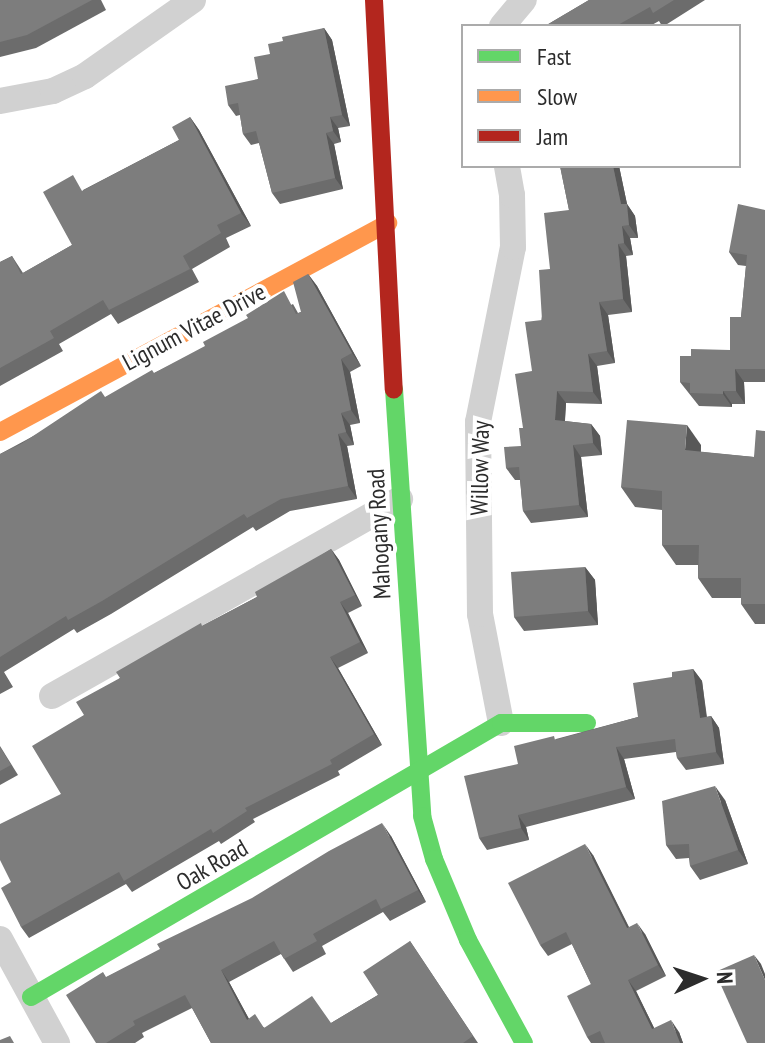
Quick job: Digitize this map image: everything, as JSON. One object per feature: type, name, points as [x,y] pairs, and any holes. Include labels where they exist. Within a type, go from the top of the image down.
[{"type":"street","points":[[0,101],[53,91],[85,76],[193,0]]},
{"type":"street","name":"Mahogany Road","points":[[374,0],[400,499],[422,816],[434,859],[468,940],[524,1043]]},
{"type":"street","points":[[504,24],[524,0]]},
{"type":"street","name":"Willow Way","points":[[501,723],[480,614],[478,422],[513,247],[512,195],[507,168]]},
{"type":"street","name":"Lignum Vitae Drive","points":[[0,432],[388,223]]},
{"type":"street","points":[[52,696],[400,499]]},
{"type":"street","points":[[417,775],[501,723],[587,723]]},
{"type":"street","name":"Oak Road","points":[[31,997],[417,775]]},
{"type":"street","points":[[0,939],[57,1043]]},
{"type":"building","points":[[0,0],[92,0],[27,35],[0,42]]},
{"type":"building","points":[[589,0],[674,0],[653,13],[650,7],[620,24],[548,24]]},
{"type":"building","points":[[324,28],[342,115],[330,117],[333,131],[326,133],[335,178],[272,193],[256,131],[243,134],[238,103],[228,105],[225,86],[258,79],[254,57],[270,54],[268,44],[283,41],[282,37]]},
{"type":"building","points":[[190,117],[241,213],[217,225],[221,233],[183,256],[190,269],[109,310],[103,300],[50,331],[54,338],[0,368],[0,262],[12,256],[21,274],[72,245],[43,192],[73,175],[82,191],[179,140],[172,127]]},
{"type":"building","points":[[560,168],[613,168],[621,204],[627,204],[629,225],[622,226],[624,243],[618,244],[623,299],[599,302],[607,351],[588,354],[593,392],[557,391],[555,420],[591,424],[593,443],[573,445],[579,505],[523,511],[519,467],[506,468],[504,447],[521,446],[519,428],[523,428],[515,374],[532,371],[525,322],[542,320],[539,270],[550,269],[544,213],[569,210]]},
{"type":"building","points":[[738,204],[765,210],[765,369],[735,369],[736,391],[723,391],[723,394],[690,393],[690,383],[680,382],[680,356],[691,356],[691,349],[730,350],[730,317],[741,317],[747,255],[729,252]]},
{"type":"building","points":[[308,274],[352,353],[341,359],[351,410],[341,413],[346,432],[338,434],[348,486],[281,499],[247,518],[244,514],[102,601],[68,620],[66,616],[0,657],[0,454],[21,444],[101,391],[105,397],[152,370],[154,373],[205,346],[203,342],[248,318],[246,315],[284,291],[296,314],[301,312],[293,282]]},
{"type":"building","points":[[627,420],[687,425],[685,450],[754,457],[756,430],[765,431],[765,604],[741,604],[741,578],[698,578],[699,545],[662,545],[662,491],[621,487]]},
{"type":"building","points":[[331,549],[355,595],[340,602],[360,642],[330,657],[374,734],[330,760],[332,764],[245,808],[247,811],[213,833],[211,829],[124,881],[119,872],[21,927],[1,888],[11,882],[0,860],[0,824],[61,794],[32,746],[84,715],[76,702],[120,678],[116,672],[201,623],[202,626],[257,597],[255,592]]},
{"type":"building","points":[[585,567],[588,611],[514,617],[511,572]]},
{"type":"building","points":[[693,669],[700,718],[711,716],[716,752],[677,758],[675,739],[616,747],[626,787],[518,815],[521,828],[479,838],[464,776],[518,764],[514,746],[554,736],[555,740],[638,717],[633,683],[672,677],[672,672]]},
{"type":"building","points":[[0,747],[11,765],[0,771]]},
{"type":"building","points":[[715,786],[738,850],[690,866],[689,844],[666,845],[662,801]]},
{"type":"building","points":[[382,823],[418,890],[381,909],[376,899],[313,934],[317,941],[284,959],[274,941],[221,970],[247,1020],[255,1014],[264,1028],[312,996],[331,1023],[378,995],[363,972],[410,941],[473,1036],[463,1043],[211,1043],[185,995],[133,1021],[135,1025],[106,1043],[96,1043],[66,995],[103,972],[106,977],[160,949],[157,944],[252,898]]},
{"type":"building","points":[[585,844],[627,928],[637,923],[658,965],[628,980],[652,1029],[671,1020],[680,1043],[605,1043],[600,1031],[587,1037],[567,996],[591,984],[566,932],[540,945],[508,883]]},
{"type":"building","points":[[754,955],[765,980],[765,1043],[747,1043],[715,972]]},
{"type":"building","points":[[10,1036],[14,1043],[0,1043],[0,1040]]},
{"type":"traffic: fast","points":[[394,389],[422,816],[434,859],[468,940],[524,1043]]},
{"type":"traffic: fast","points":[[31,997],[501,723],[587,723]]},
{"type":"traffic: slow","points":[[0,432],[388,223]]},
{"type":"traffic: jam","points":[[374,0],[394,389]]}]
